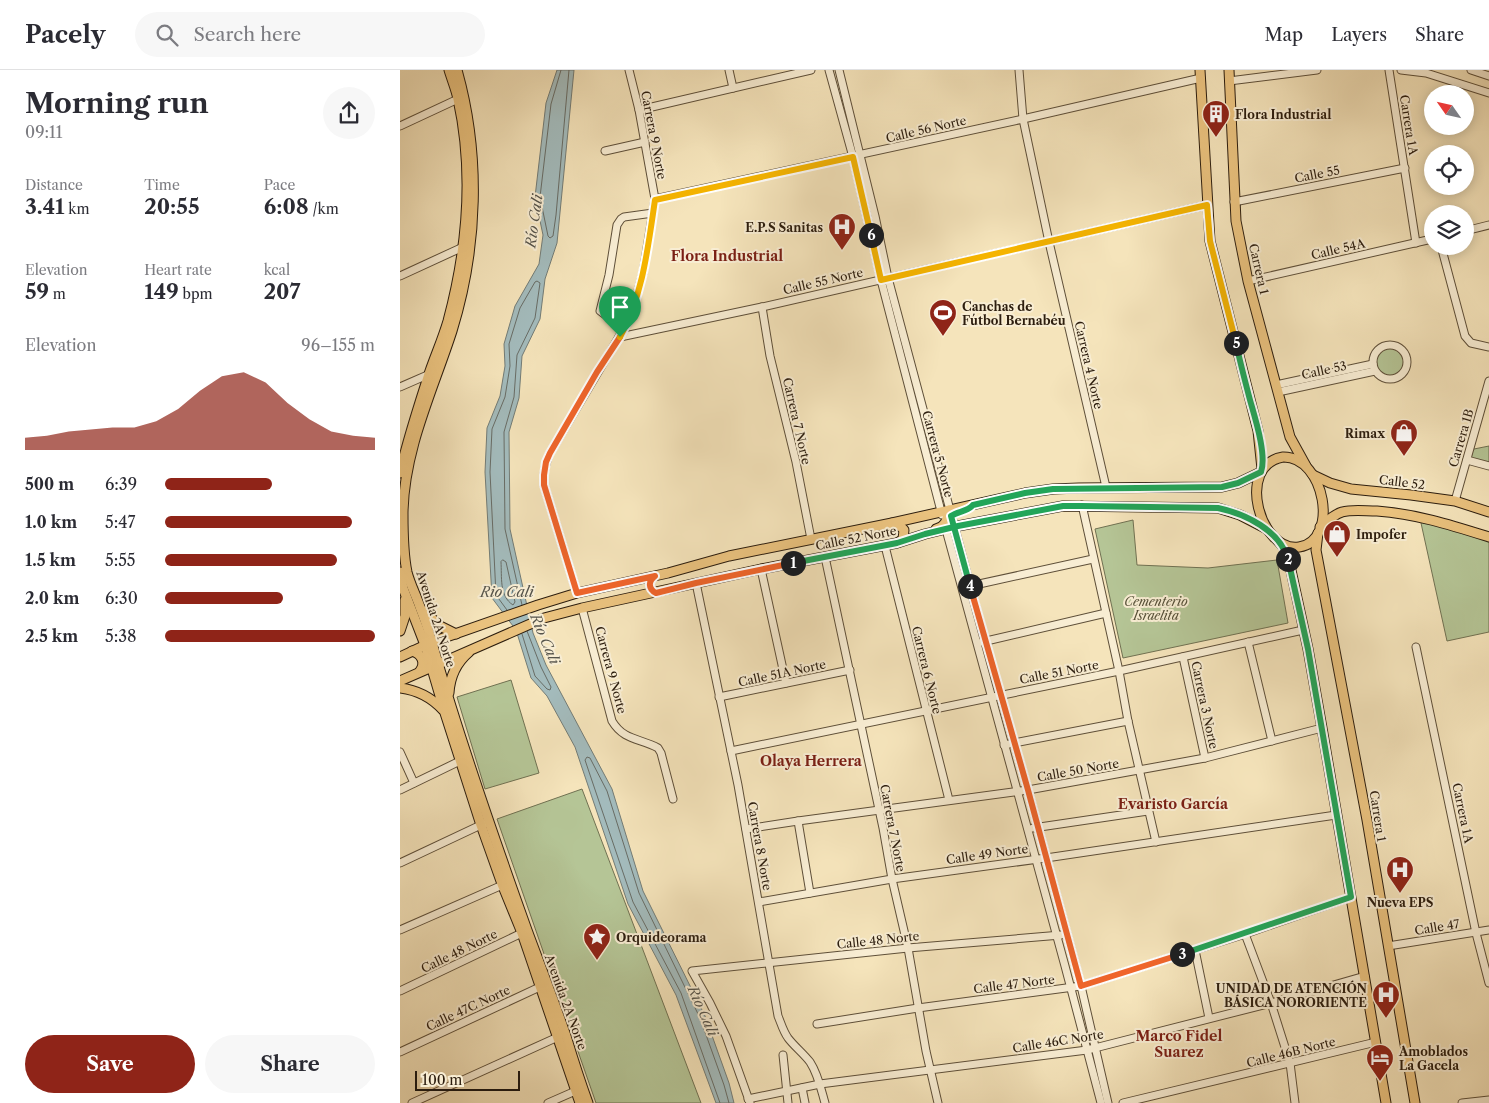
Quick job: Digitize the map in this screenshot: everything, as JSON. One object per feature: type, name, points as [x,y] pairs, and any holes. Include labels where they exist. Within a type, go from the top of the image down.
[{"type":"main road","name":"Avenida 2A Norte","points":[[449,70],[458,99],[464,135],[467,173],[463,247],[447,321],[412,448],[406,478],[401,511],[404,550],[411,587],[420,607],[448,710],[484,823],[562,1036],[579,1090],[580,1103]]},
{"type":"main road","name":"Avenida 2A Norte","points":[[400,473],[406,444],[452,329],[462,291],[470,247],[473,210],[473,171],[464,96],[457,70]]},
{"type":"main road","name":"Carrera 1","points":[[1229,70],[1236,221],[1248,281],[1290,437],[1306,466]]},
{"type":"main road","points":[[1201,74],[1210,241],[1258,432],[1261,470],[1257,498],[1260,513],[1267,529],[1285,549],[1288,556],[1304,630],[1386,1103]]},
{"type":"main road","points":[[1261,470],[1269,462],[1283,456],[1298,459],[1306,466],[1318,486],[1322,503],[1319,530]]},
{"type":"main road","name":"Calle 52 Norte","points":[[400,657],[493,621],[577,593],[655,576],[729,556],[947,513],[1025,493],[1053,489],[1106,487],[1222,487],[1238,483],[1261,470]]},
{"type":"main road","name":"Calle 52","points":[[1313,475],[1351,489],[1411,494],[1455,501],[1489,512]]},
{"type":"main road","points":[[1024,514],[1016,513],[1011,505],[1014,498],[1025,493]]},
{"type":"main road","name":"Calle 52 Norte","points":[[400,681],[544,618],[696,583],[885,546],[948,527],[1063,506],[1218,508],[1240,515],[1267,529]]},
{"type":"main road","points":[[1278,541],[1291,547],[1302,546],[1310,543],[1328,520],[1341,513],[1362,510],[1422,517],[1489,537]]},
{"type":"main road","points":[[947,513],[948,527]]},
{"type":"main road","points":[[892,523],[904,530],[903,538],[897,543]]},
{"type":"main road","name":"Carrera 1","points":[[1319,530],[1316,550],[1342,682],[1415,1103]]},
{"type":"main road","name":"Avenida 2A Norte","points":[[400,572],[403,588],[430,645]]},
{"type":"main road","points":[[655,576],[650,581],[650,585],[656,593]]},
{"type":"main road","points":[[400,631],[405,616],[406,604],[403,588]]},
{"type":"main road","points":[[420,607],[448,631],[461,633]]},
{"type":"main road","points":[[400,688],[418,692],[448,710],[450,683],[454,671],[467,653],[477,647]]},
{"type":"main road","points":[[412,651],[419,654],[423,661],[420,671]]},
{"type":"main road","name":"Avenida 2A Norte","points":[[579,1090],[588,1103]]},
{"type":"street","name":"Carrera 9 Norte","points":[[577,593],[544,485],[544,475],[546,462],[556,442],[626,325],[644,274],[655,200],[639,110],[629,70]]},
{"type":"street","points":[[729,70],[733,88]]},
{"type":"street","points":[[639,110],[811,70]]},
{"type":"street","name":"Carrera 5 Norte","points":[[829,70],[856,156]]},
{"type":"street","name":"Carrera 5 Norte","points":[[839,70],[884,279],[947,513]]},
{"type":"street","name":"Carrera 4 Norte","points":[[1019,70],[1023,119],[1049,242],[1106,487]]},
{"type":"street","points":[[1230,81],[1260,73],[1317,70]]},
{"type":"street","name":"Carrera 1A","points":[[1389,70],[1416,243]]},
{"type":"street","points":[[1401,70],[1426,73],[1489,93]]},
{"type":"street","points":[[1471,70],[1489,76]]},
{"type":"street","name":"Calle 56 Norte","points":[[655,200],[1023,119],[1201,74]]},
{"type":"street","points":[[400,126],[458,99]]},
{"type":"street","points":[[605,151],[645,142]]},
{"type":"street","name":"Calle 55","points":[[1234,202],[1405,168]]},
{"type":"street","name":"Calle 55 Norte","points":[[620,337],[762,307],[1207,205]]},
{"type":"street","points":[[626,325],[600,310],[609,275],[618,225],[624,217],[653,213]]},
{"type":"street","points":[[1474,229],[1489,225]]},
{"type":"street","name":"Calle 54A","points":[[1248,281],[1424,241]]},
{"type":"street","points":[[400,276],[463,247]]},
{"type":"street","points":[[1443,255],[1465,336],[1471,343],[1489,347]]},
{"type":"street","name":"Carrera 7 Norte","points":[[762,307],[770,356],[796,462],[811,539]]},
{"type":"street","points":[[1388,345],[1396,346],[1405,355],[1406,368],[1397,377],[1385,379],[1374,368],[1373,360],[1376,352],[1388,345]]},
{"type":"street","name":"Calle 53","points":[[1277,388],[1374,368]]},
{"type":"street","points":[[400,387],[433,373]]},
{"type":"street","name":"Carrera 1B","points":[[1455,501],[1489,380]]},
{"type":"street","points":[[1467,460],[1489,466]]},
{"type":"street","points":[[1082,506],[1156,842]]},
{"type":"street","points":[[948,527],[970,586],[1028,790],[1081,986],[1108,1103]]},
{"type":"street","points":[[948,527],[976,643],[1018,791],[1101,1103]]},
{"type":"street","name":"Carrera 6 Norte","points":[[885,546],[948,800]]},
{"type":"street","name":"Carrera 7 Norte","points":[[825,557],[862,725],[938,1103]]},
{"type":"street","points":[[970,586],[1093,559]]},
{"type":"street","points":[[761,570],[786,683]]},
{"type":"street","name":"Carrera 8 Norte","points":[[696,583],[746,829],[778,1016],[782,1028],[788,1037],[814,1068],[825,1103]]},
{"type":"street","name":"Carrera 9 Norte","points":[[582,608],[612,721],[625,736],[658,748],[673,799]]},
{"type":"street","points":[[976,643],[1106,613]]},
{"type":"street","name":"Calle 51 Norte","points":[[731,752],[1119,671],[1304,630]]},
{"type":"street","points":[[1248,642],[1272,741]]},
{"type":"street","name":"Carrera 1A","points":[[1416,647],[1476,933],[1489,983]]},
{"type":"street","name":"Carrera 3 Norte","points":[[1183,657],[1205,758]]},
{"type":"street","name":"Calle 51A Norte","points":[[719,697],[850,670]]},
{"type":"street","points":[[1004,745],[1128,721]]},
{"type":"street","name":"Calle 50 Norte","points":[[746,829],[1028,790],[1205,758],[1322,728]]},
{"type":"street","points":[[400,752],[414,783]]},
{"type":"street","points":[[400,790],[464,759]]},
{"type":"street","points":[[1028,829],[1148,812]]},
{"type":"street","name":"Calle 49 Norte","points":[[759,902],[892,879],[1336,815]]},
{"type":"street","points":[[798,821],[810,893]]},
{"type":"street","points":[[400,863],[484,823]]},
{"type":"street","points":[[400,930],[506,883]]},
{"type":"street","name":"Calle 47 Norte","points":[[817,1024],[918,1008],[1071,989],[1245,934],[1351,897]]},
{"type":"street","name":"Calle 47","points":[[1388,946],[1489,930]]},
{"type":"street","name":"Calle 48 Norte","points":[[400,991],[525,932]]},
{"type":"street","name":"Calle 48 Norte","points":[[749,1101],[726,1036],[692,971],[908,948],[1066,934]]},
{"type":"street","points":[[1245,934],[1271,1003],[1290,1064],[1295,1103]]},
{"type":"street","points":[[1195,950],[1209,1018]]},
{"type":"street","name":"Calle 46C Norte","points":[[749,1101],[820,1084],[1087,1050],[1271,1003],[1365,976]]},
{"type":"street","name":"Calle 47C Norte","points":[[400,1052],[543,985]]},
{"type":"street","points":[[412,1103],[562,1036]]},
{"type":"street","name":"Calle 46B Norte","points":[[1123,1103],[1376,1042]]},
{"type":"street","points":[[783,1055],[788,1103]]},
{"type":"street","points":[[802,1088],[805,1103]]},
{"type":"street","points":[[548,1103],[579,1090]]},
{"type":"street","points":[[1462,1103],[1489,1100]]},
{"type":"green space","points":[[1388,345],[1399,348],[1405,354],[1404,369],[1400,376],[1393,379],[1384,378],[1375,371],[1278,392],[1276,385],[1372,364],[1377,352]]},
{"type":"green space","points":[[1489,446],[1489,466],[1467,460],[1469,450]]},
{"type":"green space","points":[[1422,517],[1489,537],[1489,632],[1447,641],[1421,523]]},
{"type":"green space","name":"Cementerio Israelita","points":[[1133,520],[1137,565],[1208,568],[1277,560],[1288,623],[1123,658],[1095,529]]},
{"type":"green space","points":[[511,680],[539,773],[485,789],[457,697]]},
{"type":"green space","name":"Orquideorama","points":[[582,789],[701,1103],[596,1103],[497,819]]},
{"type":"water","name":"Rio Cali","points":[[557,70],[574,70],[557,243],[545,279],[540,319],[522,356],[519,398],[509,432],[510,529],[533,633],[546,665],[612,789],[643,891],[705,1016],[729,1083],[734,1103],[716,1103],[676,995],[628,904],[575,747],[547,696],[531,678],[516,630],[492,598],[485,472],[487,428],[500,396],[505,366],[504,344],[515,306],[539,264],[543,235],[535,197],[546,103]]},
{"type":"place","name":"Flora Industrial","points":[[1216,138]]},
{"type":"place","name":"E.P.S Sanitas","points":[[842,251]]},
{"type":"place","name":"Canchas de Fútbol Bernabéu","points":[[943,337]]},
{"type":"place","name":"Rimax","points":[[1404,457]]},
{"type":"place","name":"Impofer","points":[[1337,558]]},
{"type":"place","name":"Nueva EPS","points":[[1400,894]]},
{"type":"place","name":"Orquideorama","points":[[597,961]]},
{"type":"place","name":"UNIDAD DE ATENCIÓN BÁSICA NORORIENTE","points":[[1386,1019]]},
{"type":"place","name":"Amoblados La Gacela","points":[[1380,1082]]},
{"type":"district","name":"Flora Industrial","points":[[727,256]]},
{"type":"district","name":"Olaya Herrera","points":[[811,761]]},
{"type":"district","name":"Evaristo García","points":[[1173,804]]},
{"type":"district","name":"Marco Fidel Suarez","points":[[1179,1044]]},
{"type":"route","points":[[620,337],[597,372],[546,462],[544,485],[577,593],[655,576],[650,581],[650,587],[656,593],[696,583],[897,543],[925,534],[946,530],[954,528],[958,526],[1063,506],[1218,508],[1229,510],[1267,529],[1285,549],[1289,561],[1308,649],[1351,897],[1237,937],[1081,986],[1028,790],[985,641],[954,528],[951,516],[969,509],[973,505],[1025,493],[1053,489],[1222,487],[1238,483],[1261,472],[1262,458],[1258,432],[1214,261],[1207,205],[881,280],[853,157],[655,200],[644,274],[633,308],[620,337]]},
{"type":"water label","name":"Río Cali","points":[[534,221]]},
{"type":"water label","name":"Río Cali","points":[[545,639]]},
{"type":"water label","name":"Río Cali","points":[[703,1011]]}]
